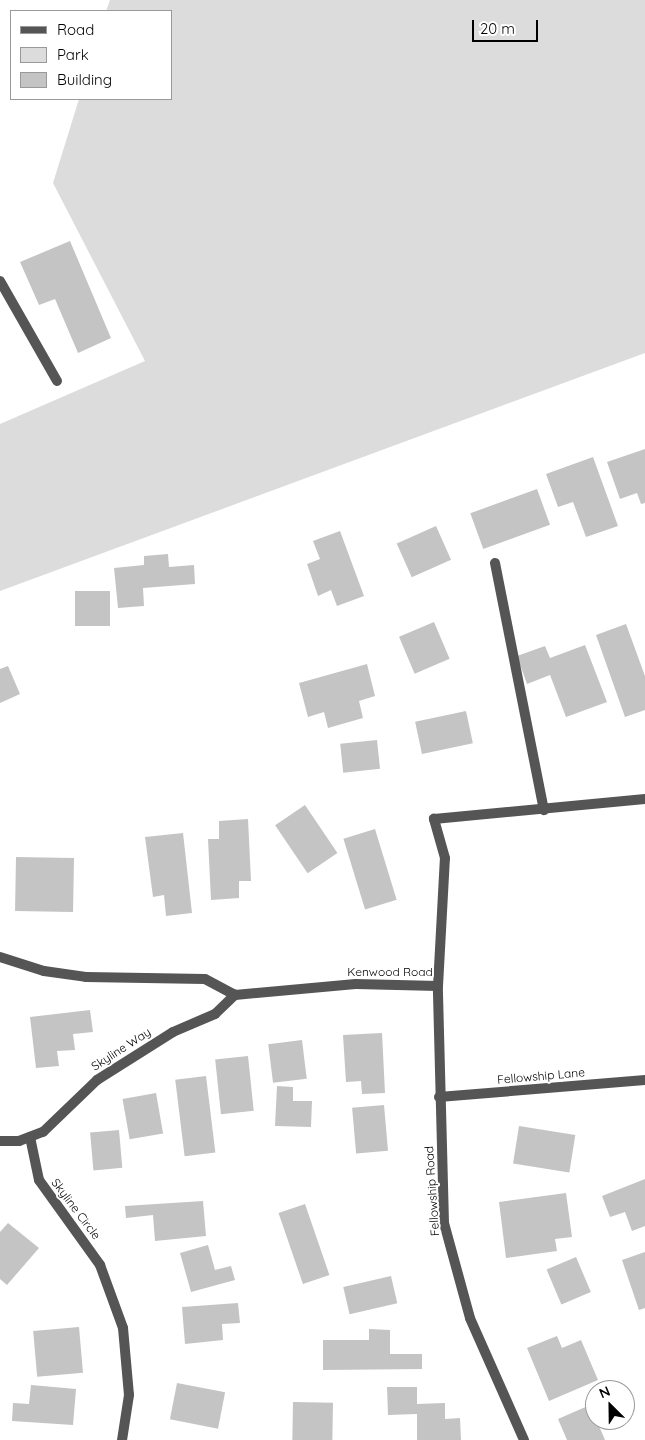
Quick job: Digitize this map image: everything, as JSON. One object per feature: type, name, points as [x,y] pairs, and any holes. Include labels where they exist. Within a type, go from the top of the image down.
[{"type":"street","points":[[0,281],[57,381]]},
{"type":"street","points":[[495,563],[544,810]]},
{"type":"street","name":"Kenwood Road","points":[[235,996],[356,984],[438,986],[445,858],[434,819],[645,800]]},
{"type":"street","points":[[0,957],[44,971],[86,977],[205,979],[235,996]]},
{"type":"street","name":"Fellowship Road","points":[[438,986],[439,1097],[444,1223],[456,1278],[524,1440]]},
{"type":"street","name":"Skyline Way","points":[[30,1137],[42,1132],[97,1080],[134,1054],[215,1014],[235,996]]},
{"type":"street","name":"Fellowship Lane","points":[[439,1097],[645,1080]]},
{"type":"street","points":[[0,1141],[30,1137]]},
{"type":"street","name":"Skyline Circle","points":[[30,1137],[39,1180],[100,1265],[123,1328],[129,1395],[122,1440]]},
{"type":"green space","points":[[110,0],[645,0],[645,353],[0,591],[0,424],[145,361],[53,183],[79,100],[172,100],[172,10],[106,10]]},
{"type":"building","points":[[70,241],[111,338],[78,353],[55,299],[39,305],[20,262]]},
{"type":"building","points":[[645,449],[645,503],[641,504],[637,493],[620,499],[607,462]]},
{"type":"building","points":[[593,457],[618,526],[586,537],[573,502],[558,507],[546,474]]},
{"type":"building","points":[[537,489],[550,525],[483,549],[470,513]]},
{"type":"building","points":[[436,526],[451,560],[412,577],[397,543]]},
{"type":"building","points":[[340,531],[364,596],[337,606],[331,590],[318,596],[307,564],[320,559],[313,541]]},
{"type":"building","points":[[168,554],[169,567],[194,565],[195,584],[143,588],[144,606],[118,608],[114,568],[144,565],[144,556]]},
{"type":"building","points":[[75,591],[110,591],[110,626],[75,626]]},
{"type":"building","points":[[434,622],[450,659],[415,674],[399,637]]},
{"type":"building","points":[[626,624],[645,676],[645,710],[625,717],[596,635]]},
{"type":"building","points":[[585,645],[607,702],[566,717],[550,675],[527,684],[517,656],[545,646],[550,658]]},
{"type":"building","points":[[367,664],[375,696],[359,701],[363,718],[328,728],[324,712],[308,717],[299,683]]},
{"type":"building","points":[[8,666],[20,694],[0,703],[0,669]]},
{"type":"building","points":[[466,711],[473,743],[422,754],[415,722]]},
{"type":"building","points":[[377,740],[380,769],[343,773],[340,744]]},
{"type":"building","points":[[305,805],[337,853],[308,873],[275,825]]},
{"type":"building","points":[[248,819],[251,881],[239,881],[239,898],[211,900],[208,839],[219,839],[219,821]]},
{"type":"building","points":[[375,829],[397,900],[365,909],[343,839]]},
{"type":"building","points":[[183,833],[192,913],[166,916],[164,895],[153,897],[145,837]]},
{"type":"building","points":[[16,857],[74,858],[73,912],[15,911]]},
{"type":"building","points":[[90,1010],[93,1032],[73,1034],[75,1050],[57,1051],[59,1066],[36,1068],[30,1017]]},
{"type":"building","points":[[382,1033],[385,1093],[362,1094],[361,1081],[346,1082],[343,1035]]},
{"type":"building","points":[[302,1040],[307,1079],[273,1083],[268,1044]]},
{"type":"building","points":[[248,1056],[254,1111],[221,1114],[215,1059]]},
{"type":"building","points":[[206,1076],[215,1152],[185,1156],[175,1080]]},
{"type":"building","points":[[277,1086],[293,1087],[293,1101],[312,1101],[311,1127],[275,1126]]},
{"type":"building","points":[[156,1093],[163,1133],[130,1139],[123,1099]]},
{"type":"building","points":[[384,1105],[388,1151],[356,1154],[352,1108]]},
{"type":"building","points":[[519,1126],[575,1135],[569,1172],[513,1164]]},
{"type":"building","points":[[119,1130],[122,1168],[93,1170],[90,1133]]},
{"type":"building","points":[[645,1179],[645,1226],[632,1231],[625,1212],[610,1217],[602,1196]]},
{"type":"building","points":[[566,1193],[572,1237],[555,1239],[557,1251],[506,1258],[499,1202]]},
{"type":"building","points":[[203,1201],[206,1236],[155,1241],[153,1215],[126,1218],[125,1206]]},
{"type":"building","points":[[305,1204],[329,1275],[303,1284],[279,1213]]},
{"type":"building","points":[[8,1223],[39,1248],[7,1285],[0,1279],[0,1232]]},
{"type":"building","points":[[208,1245],[215,1270],[231,1266],[235,1280],[191,1292],[180,1253]]},
{"type":"building","points":[[645,1252],[645,1308],[639,1310],[622,1260]]},
{"type":"building","points":[[576,1257],[591,1292],[561,1304],[547,1270]]},
{"type":"building","points":[[391,1276],[397,1303],[350,1314],[343,1287]]},
{"type":"building","points":[[238,1303],[240,1323],[222,1324],[223,1340],[185,1344],[182,1307]]},
{"type":"building","points":[[79,1327],[83,1373],[37,1377],[33,1331]]},
{"type":"building","points":[[369,1329],[390,1330],[390,1354],[422,1354],[422,1369],[323,1370],[323,1340],[369,1340]]},
{"type":"building","points":[[557,1336],[562,1348],[581,1340],[598,1380],[585,1380],[585,1386],[549,1401],[527,1348]]},
{"type":"building","points":[[177,1383],[225,1392],[218,1429],[170,1419]]},
{"type":"building","points":[[31,1385],[76,1389],[73,1425],[12,1421],[13,1403],[29,1404]]},
{"type":"building","points":[[387,1387],[417,1387],[417,1404],[445,1403],[445,1419],[460,1418],[461,1440],[417,1440],[417,1414],[388,1415]]},
{"type":"building","points":[[293,1402],[333,1403],[332,1440],[292,1440]]},
{"type":"building","points":[[585,1407],[585,1430],[601,1430],[605,1440],[567,1440],[558,1419]]}]
